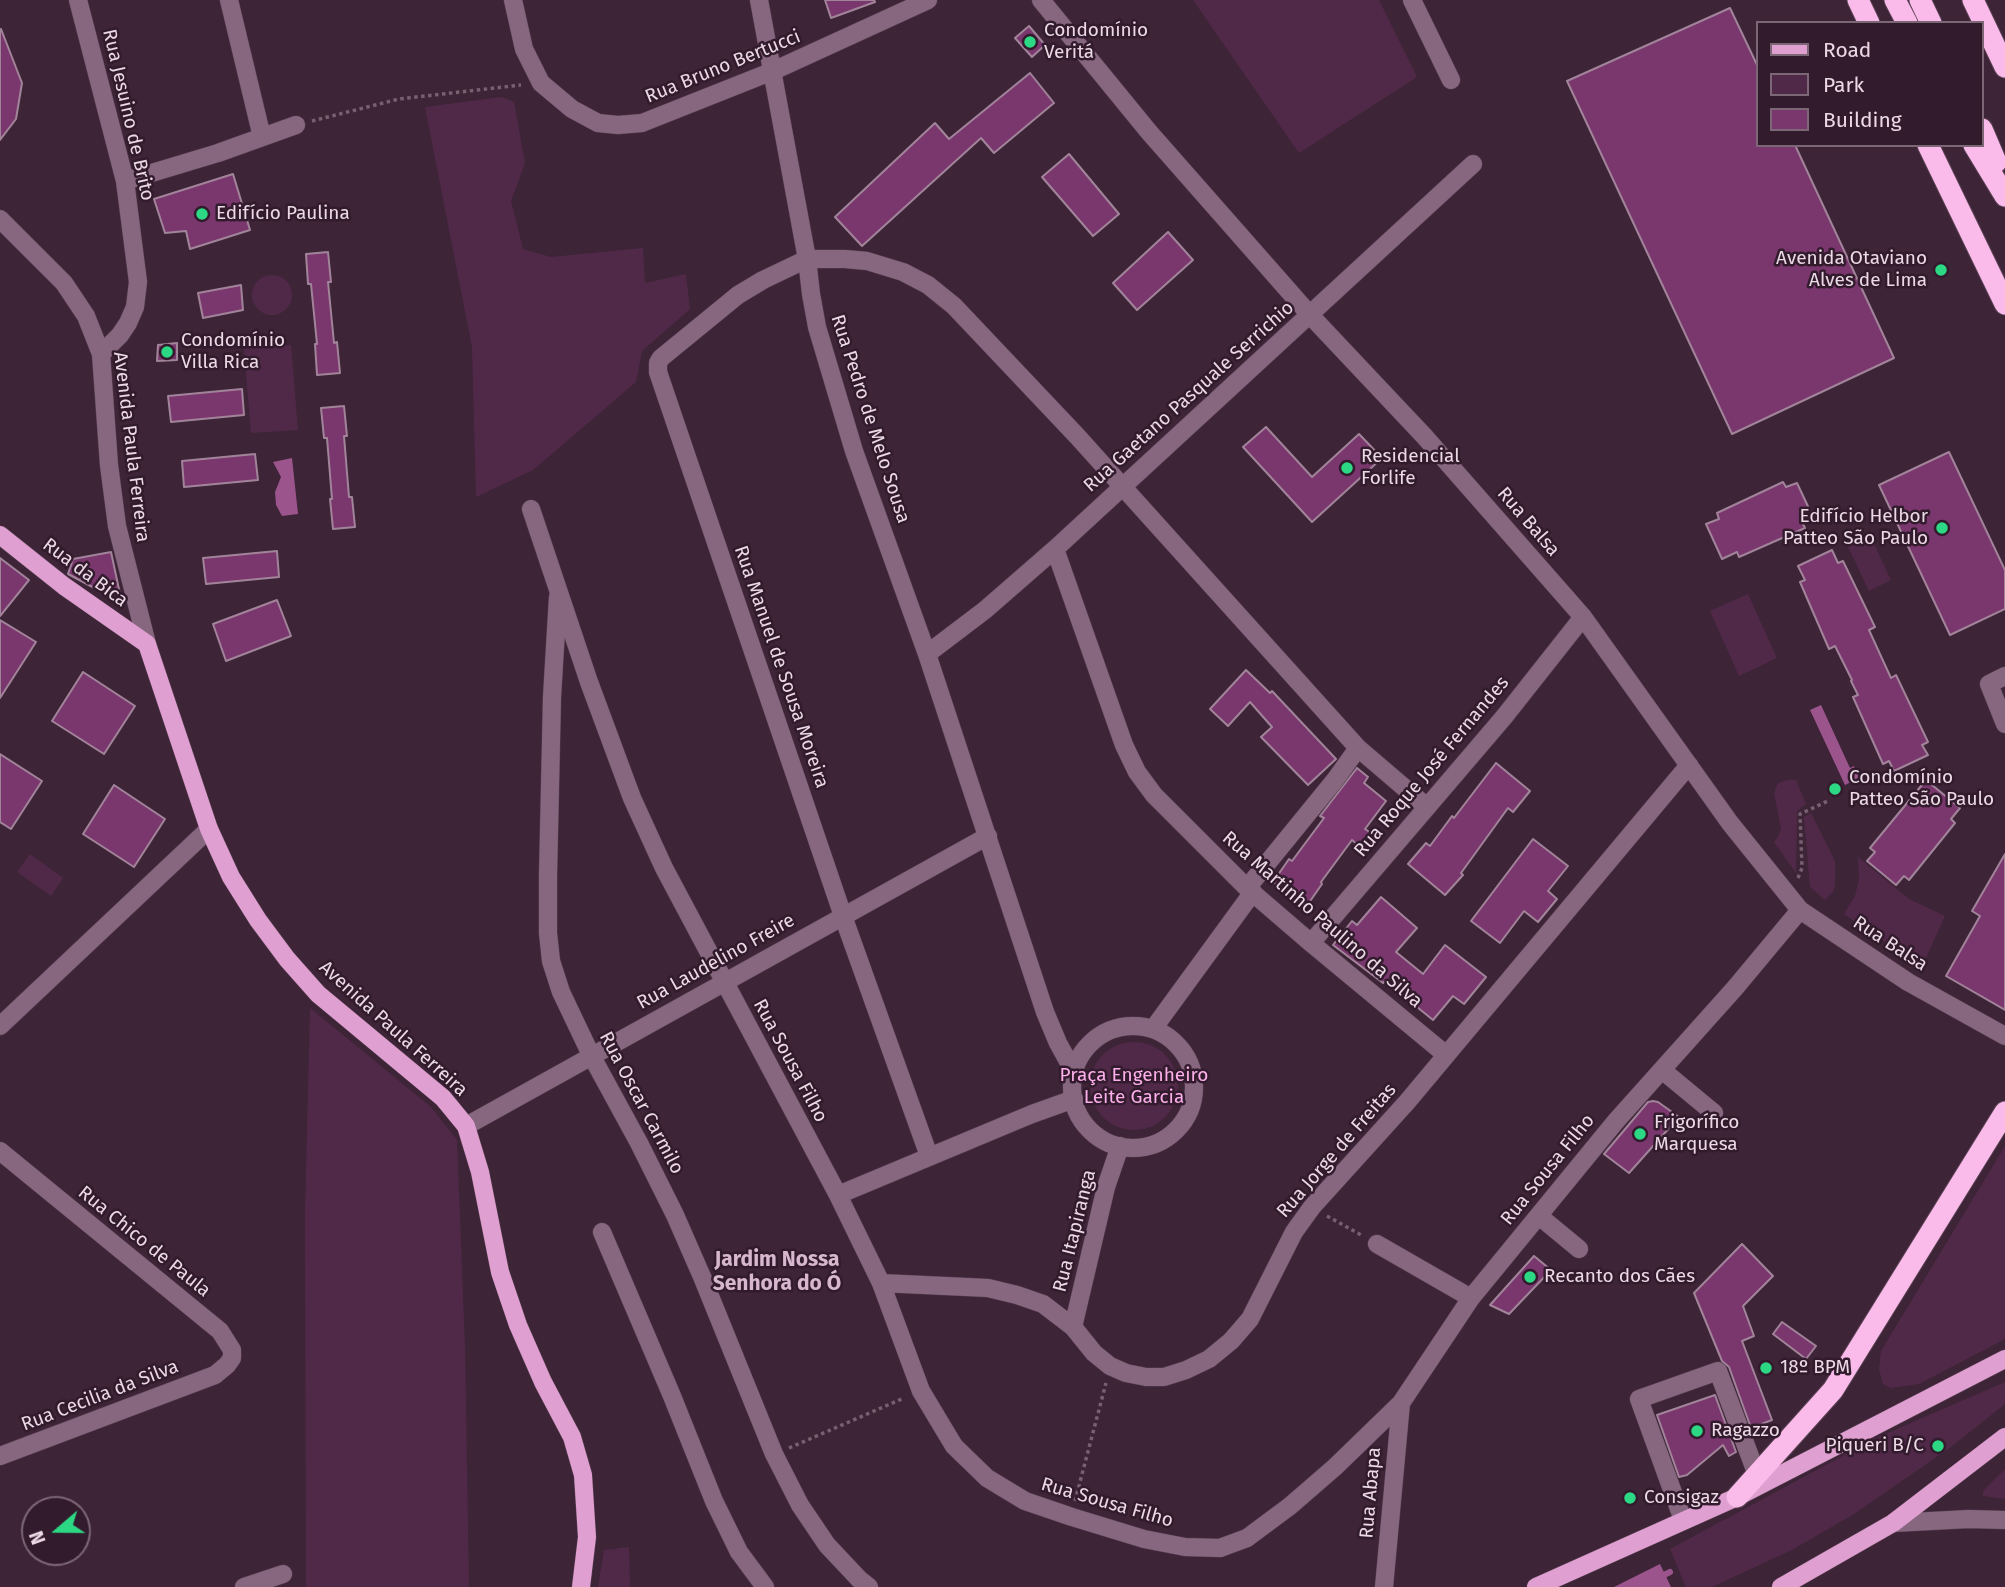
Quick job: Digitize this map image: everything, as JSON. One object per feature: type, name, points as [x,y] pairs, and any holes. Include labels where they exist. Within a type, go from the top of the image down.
[{"type":"highway","points":[[1858,0],[1868,21]]},
{"type":"highway","points":[[1895,0],[1906,21]]},
{"type":"highway","points":[[1920,0],[1930,21]]},
{"type":"highway","points":[[1973,0],[1983,21]]},
{"type":"highway","points":[[1984,23],[2005,67]]},
{"type":"highway","points":[[1984,134],[2005,183]]},
{"type":"highway","points":[[1929,147],[2005,304]]},
{"type":"highway","points":[[1975,147],[2005,196]]},
{"type":"highway","points":[[1737,1497],[1833,1390],[2005,1112]]},
{"type":"main road","name":"Rua da Bica","points":[[0,535],[64,586],[146,644]]},
{"type":"main road","name":"Avenida Paula Ferreira","points":[[146,644],[209,829],[231,877],[258,920],[317,994],[443,1098],[466,1126],[480,1172],[500,1272],[518,1325],[572,1437],[583,1475],[587,1536],[582,1587]]},
{"type":"main road","points":[[1536,1587],[1737,1497],[2005,1359]]},
{"type":"main road","points":[[1781,1587],[1893,1523],[2005,1437]]},
{"type":"street","name":"Rua Jesuino de Brito","points":[[78,0],[125,181],[138,282],[135,307],[120,335],[101,354]]},
{"type":"street","points":[[229,0],[262,137]]},
{"type":"street","name":"Rua Bruno Bertucci","points":[[513,0],[524,49],[541,83],[572,109],[598,123],[618,125],[642,123],[773,71],[928,0]]},
{"type":"street","name":"Rua Pedro de Melo Sousa","points":[[759,0],[815,316],[827,363],[854,451],[927,654],[1045,1012],[1074,1072]]},
{"type":"street","name":"Rua Balsa","points":[[1041,0],[1149,132],[1310,314],[1425,437],[1583,617],[1730,823],[1800,910],[1908,982],[2005,1036]]},
{"type":"street","points":[[1412,0],[1451,80]]},
{"type":"street","points":[[125,181],[218,153],[296,125]]},
{"type":"street","name":"Rua Gaetano Pasquale Serrichio","points":[[927,654],[985,610],[1055,549],[1473,164]]},
{"type":"street","name":"Avenida Paula Ferreira","points":[[0,219],[64,283],[86,316],[101,354],[109,465],[117,526],[146,644]]},
{"type":"street","points":[[807,259],[867,261],[903,272],[928,285],[954,306],[1122,486],[1358,748],[1427,807]]},
{"type":"street","name":"Rua Manuel de Sousa Moreira","points":[[807,259],[738,295],[661,358],[658,372],[843,916],[929,1156]]},
{"type":"street","name":"Rua Sousa Filho","points":[[531,509],[589,682],[632,798],[664,868],[838,1195],[880,1283],[921,1391],[954,1446],[987,1478],[1025,1501],[1072,1517],[1144,1539],[1185,1547],[1220,1548],[1247,1538],[1290,1506],[1401,1404],[1471,1298],[1616,1121],[1735,988],[1800,910]]},
{"type":"street","name":"Rua Martinho Paulino da Silva","points":[[1055,549],[1124,745],[1137,772],[1154,795],[1250,890],[1446,1054]]},
{"type":"street","name":"Rua Oscar Carmilo","points":[[559,589],[552,697],[548,933],[551,961],[561,992],[591,1055],[675,1215],[774,1454],[800,1505],[827,1545],[869,1587]]},
{"type":"street","name":"Rua Roque José Fernandes","points":[[1311,943],[1504,717],[1583,617]]},
{"type":"street","points":[[2005,676],[1989,684],[2005,724]]},
{"type":"street","points":[[1153,1029],[1250,890],[1358,748]]},
{"type":"street","name":"Rua Jorge de Freitas","points":[[880,1283],[988,1288],[1043,1304],[1073,1327],[1094,1353],[1110,1366],[1126,1373],[1164,1377],[1209,1359],[1250,1319],[1294,1232],[1312,1207],[1407,1102],[1689,765]]},
{"type":"street","points":[[0,1026],[209,829]]},
{"type":"street","name":"Rua Laudelino Freire","points":[[466,1126],[988,836]]},
{"type":"street","points":[[1121,1027],[1153,1029],[1171,1039],[1185,1054],[1193,1073],[1194,1094],[1188,1113],[1177,1130],[1160,1142],[1140,1147],[1120,1146],[1104,1140],[1090,1129],[1080,1115],[1074,1098],[1074,1072],[1082,1054],[1092,1041],[1106,1032],[1121,1027]]},
{"type":"street","points":[[1662,1070],[1714,1114]]},
{"type":"street","points":[[838,1195],[1074,1098]]},
{"type":"street","name":"Rua Itapiranga","points":[[1073,1327],[1106,1187],[1120,1146]]},
{"type":"street","name":"Rua Chico de Paula","points":[[0,1151],[220,1331],[232,1350],[232,1358],[215,1375]]},
{"type":"street","points":[[1539,1216],[1580,1248]]},
{"type":"street","points":[[603,1232],[714,1502],[739,1552],[765,1587]]},
{"type":"street","points":[[1377,1244],[1471,1298]]},
{"type":"street","points":[[1683,1520],[1639,1399],[1718,1371],[1757,1475]]},
{"type":"street","name":"Rua Cecilia da Silva","points":[[0,1456],[215,1375]]},
{"type":"street","name":"Rua Abapa","points":[[1384,1587],[1401,1404]]},
{"type":"street","points":[[1893,1523],[2005,1520]]},
{"type":"street","points":[[244,1587],[283,1574]]},
{"type":"path","points":[[296,125],[399,99],[541,83]]},
{"type":"path","points":[[1797,880],[1802,868],[1800,814],[1830,800]]},
{"type":"path","points":[[1312,1207],[1377,1244]]},
{"type":"path","points":[[1072,1517],[1110,1366]]},
{"type":"path","points":[[774,1454],[921,1391]]},
{"type":"green space","points":[[1193,0],[1379,0],[1417,77],[1299,153]]},
{"type":"green space","points":[[502,97],[514,102],[525,163],[511,201],[523,249],[551,257],[643,248],[645,283],[686,274],[690,309],[642,351],[636,382],[533,470],[476,497],[472,347],[425,107]]},
{"type":"green space","points":[[272,275],[280,276],[286,281],[291,287],[291,303],[286,309],[280,314],[272,315],[264,314],[258,309],[253,303],[252,295],[253,287],[258,281],[264,276]]},
{"type":"green space","points":[[291,345],[298,430],[251,433],[244,349]]},
{"type":"green space","points":[[1870,535],[1891,580],[1869,591],[1848,547]]},
{"type":"green space","points":[[1748,594],[1777,658],[1739,676],[1710,611]]},
{"type":"green space","points":[[1796,780],[1806,804],[1797,811],[1796,873],[1774,842],[1781,829],[1774,793],[1778,783]]},
{"type":"green space","points":[[1811,813],[1835,861],[1835,886],[1825,900],[1810,887],[1804,817]]},
{"type":"green space","points":[[30,854],[63,878],[51,896],[17,872]]},
{"type":"green space","points":[[1858,857],[1909,899],[1945,916],[1922,967],[1844,914],[1855,896],[1859,880]]},
{"type":"green space","points":[[310,1008],[431,1107],[457,1140],[465,1348],[469,1587],[306,1587],[305,1214]]},
{"type":"green space","name":"Praça Engenheiro Leite Garcia","points":[[1134,1042],[1159,1049],[1171,1061],[1178,1086],[1171,1111],[1159,1123],[1134,1130],[1109,1123],[1097,1111],[1090,1086],[1097,1061],[1109,1049]]},
{"type":"green space","points":[[2005,1146],[2005,1339],[1919,1384],[1891,1388],[1883,1384],[1881,1377],[1881,1351]]},
{"type":"green space","points":[[2005,1382],[2005,1404],[1951,1447],[1854,1514],[1792,1550],[1712,1587],[1686,1587],[1670,1549],[1874,1439]]},
{"type":"green space","points":[[2005,1469],[2005,1499],[1983,1496],[1983,1491]]},
{"type":"green space","points":[[629,1547],[630,1587],[598,1587],[604,1550]]},
{"type":"shaded area","points":[[292,458],[298,514],[282,516],[276,505],[275,492],[281,477],[273,462]]},
{"type":"shaded area","points":[[1821,705],[1850,768],[1854,766],[1859,778],[1845,785],[1810,710]]},
{"type":"shaded area","points":[[1660,1564],[1671,1587],[1614,1587]]},
{"type":"building","points":[[825,0],[874,0],[875,2],[831,18]]},
{"type":"building","points":[[1730,8],[1756,63],[1756,147],[1796,147],[1894,358],[1732,434],[1567,81]]},
{"type":"building","name":"Condomínio Veritá","points":[[1029,26],[1045,45],[1032,57],[1015,38]]},
{"type":"building","points":[[0,30],[22,83],[16,119],[0,140]]},
{"type":"building","points":[[1030,73],[1054,103],[994,153],[981,138],[862,246],[835,217],[935,123],[949,139]]},
{"type":"building","points":[[1069,154],[1119,214],[1093,236],[1042,177]]},
{"type":"building","name":"Edifício Paulina","points":[[233,174],[250,230],[190,249],[186,231],[165,233],[154,199]]},
{"type":"building","points":[[1168,232],[1193,260],[1137,310],[1113,283]]},
{"type":"building","points":[[328,252],[334,343],[337,342],[340,373],[317,375],[317,344],[306,254]]},
{"type":"building","points":[[241,285],[243,310],[203,318],[198,293]]},
{"type":"building","name":"Condomínio Villa Rica","points":[[177,343],[177,360],[157,361],[158,345]]},
{"type":"building","points":[[242,389],[244,415],[171,422],[168,396]]},
{"type":"building","points":[[344,406],[349,497],[352,497],[355,527],[333,529],[327,438],[324,438],[321,408]]},
{"type":"building","name":"Residencial Forlife","points":[[1266,427],[1312,477],[1359,434],[1382,458],[1312,522],[1243,447]]},
{"type":"building","name":"Edifício Helbor Patteo São Paulo","points":[[1949,452],[2005,570],[2005,609],[1950,635],[1879,485]]},
{"type":"building","points":[[255,454],[258,480],[184,487],[182,461]]},
{"type":"building","points":[[1783,482],[1786,487],[1797,483],[1813,517],[1802,522],[1805,528],[1739,557],[1737,552],[1722,559],[1706,524],[1719,519],[1717,513]]},
{"type":"building","points":[[1832,550],[1838,563],[1843,561],[1875,627],[1869,630],[1891,678],[1896,675],[1928,742],[1922,745],[1928,755],[1894,771],[1889,761],[1883,764],[1853,697],[1858,695],[1852,680],[1835,646],[1829,649],[1800,582],[1805,580],[1798,566]]},
{"type":"building","points":[[277,551],[279,577],[206,584],[203,558]]},
{"type":"building","points":[[111,552],[120,594],[100,591],[68,574],[73,559]]},
{"type":"building","points":[[0,558],[29,580],[0,616]]},
{"type":"building","points":[[277,600],[291,636],[226,661],[213,624]]},
{"type":"building","points":[[0,620],[36,642],[0,698]]},
{"type":"building","points":[[1246,670],[1270,693],[1272,691],[1336,759],[1308,785],[1261,737],[1272,727],[1250,702],[1228,726],[1210,709]]},
{"type":"building","points":[[83,672],[135,706],[104,754],[52,721]]},
{"type":"building","points":[[0,754],[42,781],[11,829],[0,822]]},
{"type":"building","points":[[1496,763],[1530,791],[1513,812],[1508,808],[1461,873],[1463,875],[1445,895],[1408,864],[1426,843],[1430,846]]},
{"type":"building","points":[[1357,768],[1368,777],[1364,783],[1386,801],[1365,829],[1371,833],[1360,847],[1352,840],[1306,907],[1273,882],[1324,818],[1320,816]]},
{"type":"building","points":[[1926,780],[1960,808],[1951,819],[1955,823],[1909,880],[1904,876],[1896,885],[1867,861],[1875,852],[1870,848]]},
{"type":"building","points":[[114,785],[165,819],[134,867],[83,834]]},
{"type":"building","points":[[1533,839],[1568,866],[1548,891],[1557,899],[1538,922],[1524,911],[1500,943],[1471,921]]},
{"type":"building","points":[[2005,854],[2005,1010],[1946,976],[1980,916],[1972,911]]},
{"type":"building","points":[[1381,897],[1417,928],[1396,952],[1423,974],[1445,945],[1486,977],[1464,1004],[1453,996],[1433,1020],[1385,981],[1383,983],[1333,945],[1352,921],[1357,925]]},
{"type":"building","name":"Frigorífico Marquesa","points":[[1653,1101],[1679,1117],[1629,1173],[1604,1154],[1648,1102]]},
{"type":"building","points":[[1742,1244],[1773,1276],[1743,1306],[1754,1336],[1742,1341],[1772,1420],[1751,1428],[1729,1367],[1722,1361],[1694,1293]]},
{"type":"building","points":[[1534,1256],[1551,1270],[1509,1314],[1490,1305]]},
{"type":"building","points":[[1782,1322],[1816,1346],[1806,1359],[1773,1334]]},
{"type":"building","name":"Ragazzo","points":[[1715,1395],[1736,1452],[1729,1456],[1723,1445],[1687,1475],[1679,1477],[1657,1415]]},
{"type":"waterway","points":[[1658,1578],[1670,1572]]},
{"type":"place","name":"Condomínio Veritá","points":[[1030,42]]},
{"type":"place","name":"Edifício Paulina","points":[[202,214]]},
{"type":"place","name":"Avenida Otaviano Alves de Lima","points":[[1941,270]]},
{"type":"place","name":"Condomínio Villa Rica","points":[[167,352]]},
{"type":"place","name":"Residencial Forlife","points":[[1347,468]]},
{"type":"place","name":"Edifício Helbor Patteo São Paulo","points":[[1942,528]]},
{"type":"place","name":"Condomínio Patteo São Paulo","points":[[1835,789]]},
{"type":"place","name":"Frigorífico Marquesa","points":[[1640,1134]]},
{"type":"place","name":"Recanto dos Cães","points":[[1530,1277]]},
{"type":"place","name":"18º BPM","points":[[1766,1368]]},
{"type":"place","name":"Ragazzo","points":[[1697,1431]]},
{"type":"place","name":"Piqueri B/C","points":[[1938,1446]]},
{"type":"place","name":"Consigaz","points":[[1630,1498]]},
{"type":"district","name":"Jardim Nossa Senhora do Ó","points":[[777,1272]]}]
